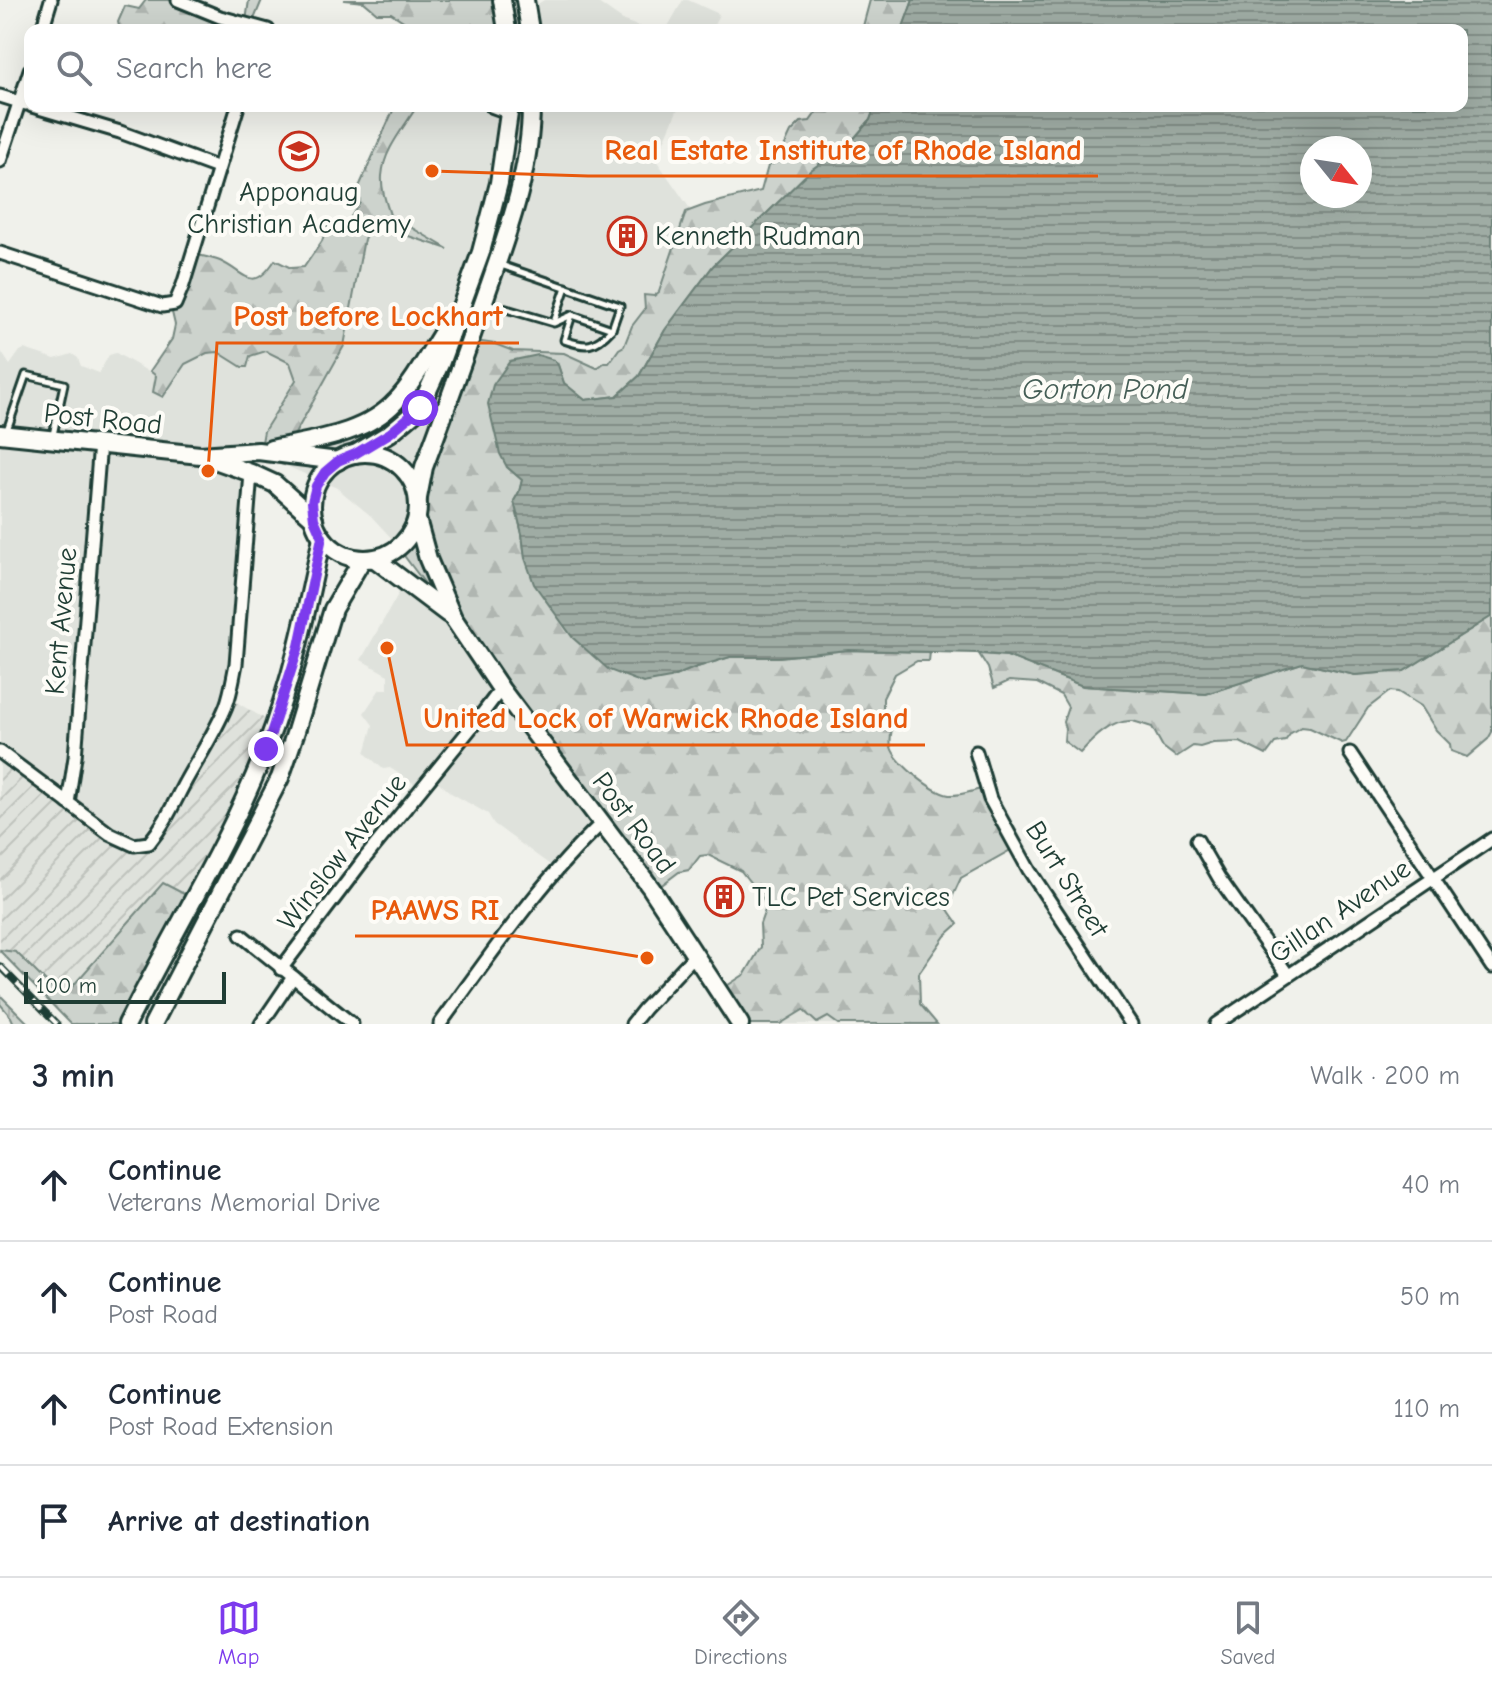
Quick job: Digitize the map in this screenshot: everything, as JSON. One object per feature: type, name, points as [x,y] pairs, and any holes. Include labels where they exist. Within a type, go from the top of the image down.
[{"type":"main road","points":[[502,0],[506,24]]},
{"type":"main road","points":[[525,0],[529,24]]},
{"type":"main road","points":[[127,1024],[239,811],[266,749],[299,646],[322,537],[314,519],[312,502],[316,486],[325,472],[338,461],[390,433],[420,408],[440,364],[481,252],[499,183],[510,112]]},
{"type":"main road","name":"Post Road","points":[[531,112],[523,178],[507,236],[424,467],[417,519],[428,559],[453,618],[501,689],[651,888],[740,1024]]},
{"type":"main road","points":[[200,455],[258,451],[342,434],[375,417],[395,403],[460,306]]},
{"type":"main road","name":"Post Road","points":[[3,434],[200,455]]},
{"type":"main road","points":[[258,451],[338,461]]},
{"type":"main road","points":[[355,454],[372,454],[389,459],[402,468],[413,482],[418,498]]},
{"type":"main road","points":[[200,455],[275,484],[314,519]]},
{"type":"main road","points":[[153,1024],[280,778],[333,609],[369,559],[389,554],[402,545],[417,519]]},
{"type":"main road","name":"Post Road","points":[[322,537],[333,549],[347,556],[369,559],[453,618]]},
{"type":"street","points":[[44,24],[51,0]]},
{"type":"street","points":[[178,0],[246,24]]},
{"type":"street","points":[[0,96],[24,103]]},
{"type":"street","points":[[0,161],[24,110]]},
{"type":"street","points":[[54,112],[120,132],[218,168]]},
{"type":"street","points":[[0,253],[162,306],[175,304],[236,112]]},
{"type":"street","name":"Kent Avenue","points":[[68,803],[75,757],[100,443]]},
{"type":"street","points":[[0,752],[110,834],[134,845],[149,843],[171,812],[226,706],[236,664],[251,473]]},
{"type":"street","name":"Winslow Avenue","points":[[281,969],[365,858],[501,689]]},
{"type":"street","name":"Burt Street","points":[[976,752],[990,799],[1029,870],[1131,1024]]},
{"type":"street","points":[[1350,753],[1492,967]]},
{"type":"street","points":[[440,1024],[521,915],[583,840],[602,823]]},
{"type":"street","name":"Gillan Avenue","points":[[1216,1024],[1492,839]]},
{"type":"street","points":[[1197,840],[1219,878],[1288,975]]},
{"type":"street","points":[[241,935],[352,1024]]},
{"type":"street","points":[[632,1024],[695,955]]},
{"type":"street","name":"Winslow Avenue","points":[[261,1024],[293,977]]},
{"type":"lane","points":[[497,263],[620,306],[612,329],[602,340],[582,347],[564,340],[572,315]]},
{"type":"lane","points":[[554,323],[566,287]]},
{"type":"lane","points":[[484,302],[554,323],[572,315],[612,329]]},
{"type":"lane","points":[[3,434],[26,375],[64,384],[52,440]]},
{"type":"shaded area","points":[[544,0],[594,0],[632,24],[515,24],[514,19]]},
{"type":"shaded area","points":[[683,0],[719,14],[715,24],[669,24]]},
{"type":"shaded area","points":[[413,112],[676,112],[656,160],[691,210],[686,212],[659,292],[632,326],[624,346],[609,363],[597,368],[564,353],[513,351],[495,344],[434,454],[396,543],[371,516],[337,488],[284,465],[368,230],[377,226],[443,247],[389,215],[382,192],[382,174],[394,140]]},
{"type":"shaded area","points":[[24,349],[55,359],[72,354],[81,366],[99,373],[109,355],[116,353],[156,376],[207,353],[218,352],[242,367],[250,356],[267,351],[291,363],[296,380],[264,431],[259,459],[253,463],[237,663],[212,744],[159,818],[137,838],[124,842],[0,753],[0,350],[10,365]]},
{"type":"shaded area","points":[[413,570],[600,821],[557,870],[494,824],[488,814],[451,793],[434,778],[421,788],[390,768],[383,769],[365,753],[373,725],[364,713],[380,689],[388,689],[388,675],[361,660]]},
{"type":"shaded area","points":[[231,699],[277,726],[188,896],[163,883],[65,995],[52,988],[16,952],[0,950],[0,753],[124,842],[137,838],[159,818],[212,744]]},
{"type":"shaded area","points":[[803,1009],[828,1017],[838,1024],[780,1024]]},
{"type":"green space","points":[[146,0],[180,0],[246,21],[249,0],[262,0],[252,24],[118,24],[125,6],[139,9]]},
{"type":"green space","points":[[344,0],[511,0],[515,24],[408,24],[391,13],[377,13],[364,2]]},
{"type":"green space","points":[[870,0],[913,0],[904,24],[864,24]]},
{"type":"green space","points":[[392,112],[413,112],[391,148],[384,166],[384,196],[390,215],[448,249],[378,226],[368,230],[344,346],[291,441],[284,465],[259,459],[264,431],[296,380],[290,363],[266,351],[250,356],[247,367],[242,367],[218,352],[207,353],[185,364],[163,397],[153,392],[156,376],[150,371],[172,339],[175,325],[171,308],[194,254],[220,261],[254,279],[267,271],[275,260],[291,268],[304,267],[322,241],[327,226],[344,227],[360,203],[359,187]]},
{"type":"green space","points":[[817,112],[873,112],[852,141],[811,170],[713,266],[665,330],[639,376],[617,396],[585,400],[564,383],[558,365],[507,467],[522,480],[514,501],[525,558],[670,678],[730,657],[778,657],[848,650],[930,652],[929,661],[917,661],[895,674],[883,698],[883,710],[893,722],[890,738],[894,754],[924,783],[942,793],[958,795],[986,788],[1014,848],[961,878],[947,908],[958,924],[945,936],[919,973],[920,1004],[937,1024],[838,1024],[828,1017],[817,1023],[803,1010],[780,1024],[740,1024],[719,991],[745,974],[761,947],[760,924],[766,907],[763,899],[741,871],[708,855],[700,856],[689,870],[679,872],[655,890],[396,543],[434,454],[469,340],[495,344],[513,351],[564,353],[597,368],[609,363],[624,346],[632,326],[645,309],[644,295],[654,296],[659,292],[686,212],[761,191],[768,166],[777,162],[791,132],[801,122],[810,121]]},
{"type":"green space","points":[[1492,616],[1492,732],[1467,757],[1451,751],[1450,744],[1436,730],[1421,706],[1398,692],[1390,691],[1368,708],[1346,742],[1342,743],[1301,727],[1285,741],[1275,743],[1266,755],[1240,742],[1193,746],[1176,757],[1163,747],[1152,727],[1132,721],[1110,727],[1080,753],[1064,741],[1063,722],[1068,707],[1061,695],[1037,683],[1009,681],[994,688],[988,668],[979,654],[1007,656],[1083,686],[1206,694],[1302,663],[1355,675],[1404,671]]},
{"type":"green space","points":[[163,883],[188,896],[120,1024],[71,1024],[0,951],[16,952],[52,988],[65,995]]},
{"type":"green space","points":[[0,995],[29,1024],[14,1024],[0,1004]]},
{"type":"water","name":"Gorton Pond","points":[[913,0],[1492,0],[1492,616],[1404,671],[1355,675],[1302,663],[1206,694],[1083,686],[1007,656],[976,653],[848,650],[778,657],[730,657],[670,678],[643,683],[609,670],[573,638],[534,584],[525,558],[514,501],[522,480],[507,467],[500,454],[488,404],[493,385],[510,361],[538,355],[554,360],[564,383],[585,400],[617,396],[639,376],[665,330],[713,266],[811,170],[852,141],[873,112],[1468,112],[1468,24],[904,24]]},
{"type":"railway","points":[[0,966],[57,1024]]},
{"type":"place","name":"Apponaug Christian Academy","points":[[299,151]]},
{"type":"place","name":"Real Estate Institute of Rhode Island","points":[[432,171]]},
{"type":"place","name":"Kenneth Rudman","points":[[627,236]]},
{"type":"place","name":"Post before Lockhart","points":[[208,471]]},
{"type":"place","name":"United Lock of Warwick Rhode Island","points":[[387,648]]},
{"type":"place","name":"TLC Pet Services","points":[[724,897]]},
{"type":"place","name":"PAAWS RI","points":[[647,958]]},
{"type":"route","points":[[266,749],[299,646],[322,537],[314,519],[312,502],[316,486],[325,472],[338,461],[390,433],[420,408]]}]
